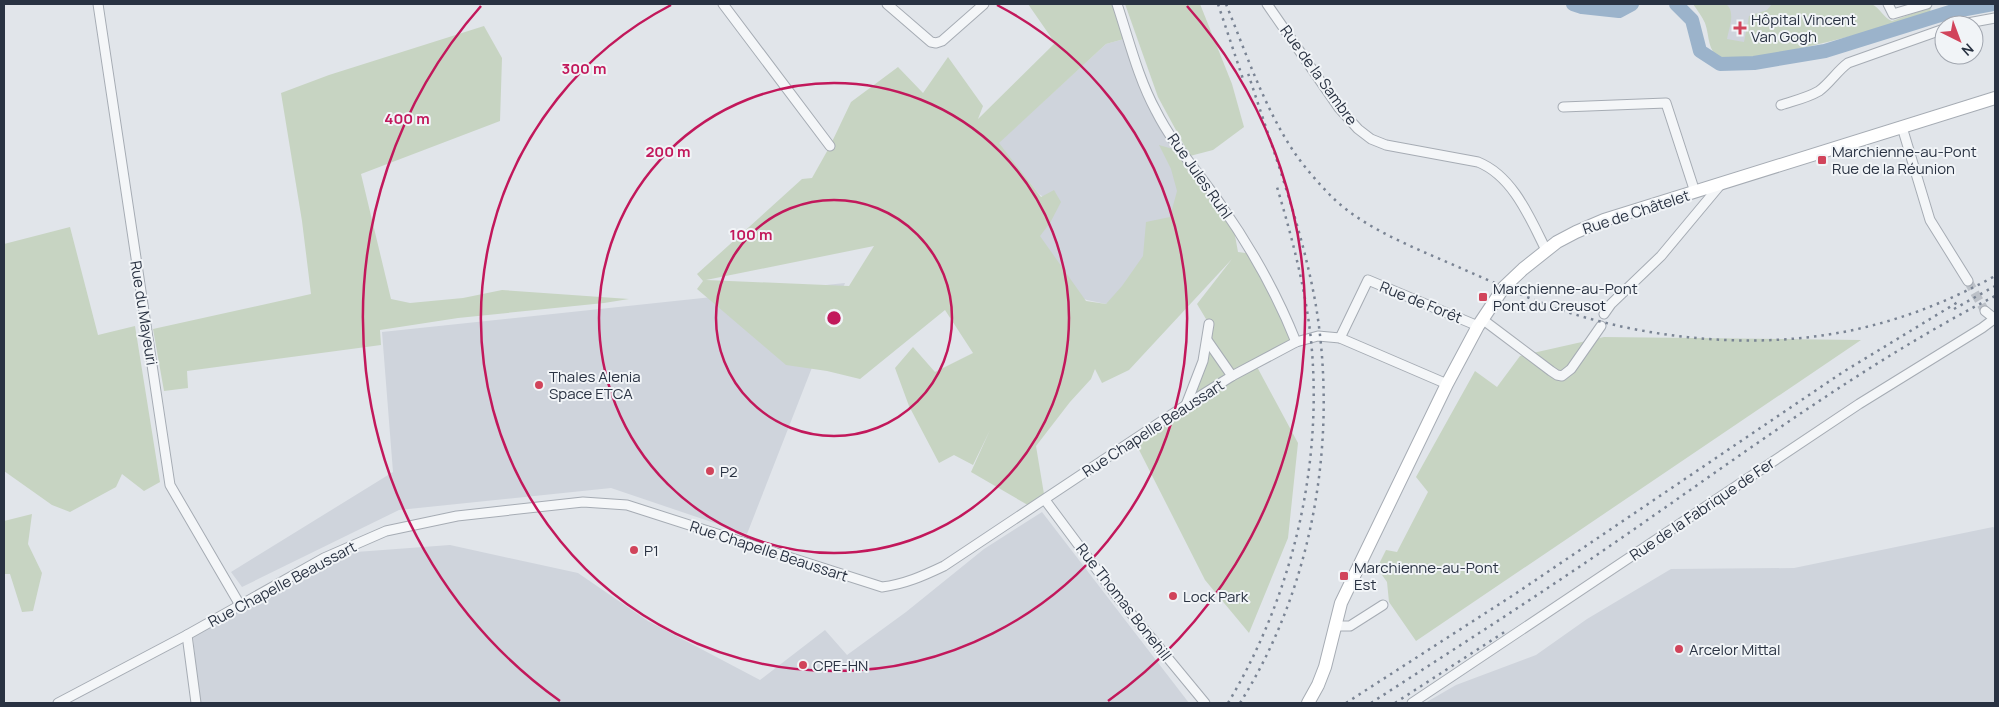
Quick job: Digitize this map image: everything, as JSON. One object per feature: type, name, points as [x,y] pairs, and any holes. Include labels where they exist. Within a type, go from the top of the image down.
[{"type":"main road","name":"Rue de Châtelet","points":[[1308,703],[1325,667],[1341,603],[1447,384],[1480,322],[1504,287],[1523,268],[1546,250],[1576,232],[1604,220],[1995,98]]},
{"type":"street","name":"Rue du Mayeuri","points":[[98,4],[170,485],[240,605]]},
{"type":"street","points":[[723,4],[830,146]]},
{"type":"street","points":[[887,4],[930,42],[936,43],[942,41],[984,4]]},
{"type":"street","name":"Rue Jules Ruhl","points":[[1117,4],[1142,79],[1156,111],[1256,257],[1296,342]]},
{"type":"street","name":"Rue de la Sambre","points":[[1268,4],[1339,108],[1365,134],[1386,145],[1478,162],[1495,171],[1512,190],[1546,250]]},
{"type":"street","points":[[1888,4],[1893,14],[1927,4]]},
{"type":"street","points":[[1780,105],[1811,95],[1820,90],[1848,63],[1934,33]]},
{"type":"street","points":[[1563,107],[1666,103],[1695,192]]},
{"type":"street","points":[[1902,127],[1930,220],[1968,282]]},
{"type":"street","points":[[1604,314],[1611,304],[1661,256],[1721,184]]},
{"type":"street","name":"Rue de Forêt","points":[[1340,338],[1368,280],[1480,322]]},
{"type":"street","points":[[1985,311],[1995,319]]},
{"type":"street","name":"Rue de la Fabrique de Fer","points":[[1412,703],[1859,404],[1995,319]]},
{"type":"street","points":[[1480,322],[1556,375],[1562,376],[1571,369],[1601,326]]},
{"type":"street","points":[[1186,404],[1203,361],[1209,324]]},
{"type":"street","name":"Rue Chapelle Beaussart","points":[[58,703],[187,636],[324,558],[386,531],[457,516],[584,502],[627,506],[882,587],[902,584],[921,578],[944,566],[1186,404],[1232,376],[1296,342],[1318,336],[1340,338],[1447,384]]},
{"type":"street","points":[[1207,340],[1232,376]]},
{"type":"street","name":"Rue Thomas Bonehill","points":[[1045,500],[1115,594],[1205,703]]},
{"type":"street","points":[[1335,626],[1350,626],[1383,605]]},
{"type":"street","points":[[187,636],[196,703]]},
{"type":"shaded area","name":"Hôpital Vincent Van Gogh","points":[[1696,4],[1774,4],[1776,43],[1723,58]]},
{"type":"shaded area","points":[[1124,39],[1154,115],[1167,139],[1184,163],[1188,194],[1117,297],[1106,304],[1076,296],[1035,241],[1055,205],[1039,194],[998,143],[1106,44]]},
{"type":"shaded area","name":"Thales Alenia Space ETCA","points":[[845,283],[747,534],[611,488],[399,510],[242,587],[231,572],[393,472],[382,332]]},
{"type":"shaded area","points":[[1042,512],[1189,703],[200,703],[193,637],[281,588],[356,552],[450,545],[578,573],[648,621],[760,680],[825,630],[847,655],[906,612],[984,549]]},
{"type":"shaded area","points":[[1995,528],[1995,703],[1425,703],[1456,685],[1536,655],[1587,619],[1671,569],[1794,568]]},
{"type":"green space","points":[[1028,4],[1115,4],[1124,39],[1106,44],[999,143],[1041,197],[1054,190],[1061,202],[1050,223],[1040,236],[1086,301],[1106,304],[1122,286],[1143,256],[1146,222],[1170,217],[1177,191],[1171,169],[1159,145],[1173,149],[1234,230],[1238,252],[1253,254],[1296,342],[1256,365],[1298,443],[1288,538],[1249,633],[1205,580],[1134,440],[1193,401],[1209,324],[1197,304],[1232,259],[1129,370],[1102,383],[1095,369],[1091,379],[1070,402],[1036,446],[1045,500],[1033,508],[971,472],[990,430],[973,465],[954,455],[939,463],[909,406],[895,368],[913,347],[935,372],[973,353],[945,310],[860,379],[827,371],[786,365],[697,289],[703,281],[697,274],[802,179],[812,178],[851,102],[898,67],[923,93],[948,57],[983,106],[978,119],[1055,43]],"holes":[[[874,246],[849,286],[706,280]]]},
{"type":"green space","points":[[1125,4],[1200,4],[1232,84],[1244,127],[1213,150],[1190,156],[1158,97]]},
{"type":"green space","points":[[1693,4],[1726,4],[1731,11],[1727,39],[1744,42],[1749,16],[1767,10],[1772,4],[1871,4],[1892,21],[1931,7],[1930,12],[1880,28],[1759,59],[1739,62],[1722,59],[1717,56],[1711,48],[1705,23]]},
{"type":"green space","points":[[484,26],[502,58],[500,121],[361,174],[391,299],[410,303],[463,298],[502,290],[629,299],[458,318],[380,330],[381,345],[187,371],[188,388],[164,391],[153,329],[311,294],[302,221],[281,93],[329,75]]},
{"type":"green space","points":[[70,227],[98,335],[135,326],[160,482],[144,491],[122,474],[116,487],[70,512],[52,505],[4,471],[4,244]]},
{"type":"green space","points":[[1604,337],[1861,340],[1416,641],[1389,602],[1387,582],[1377,568],[1386,550],[1397,552],[1428,492],[1416,477],[1475,371],[1497,387],[1520,356]]},
{"type":"green space","points":[[32,514],[28,544],[42,573],[33,611],[22,612],[10,574],[4,574],[4,521]]},
{"type":"waterway","points":[[1573,4],[1582,7],[1619,11],[1632,4]]},
{"type":"waterway","points":[[1676,4],[1692,20],[1700,51],[1720,64],[1754,63],[1825,51],[1950,12],[1993,4]]},
{"type":"tunnel","points":[[1968,281],[1985,311]]},
{"type":"railway","points":[[1218,4],[1244,82]]},
{"type":"railway","points":[[1226,4],[1256,80],[1283,135],[1317,182],[1346,210],[1395,239],[1514,292],[1567,312],[1603,322],[1679,336],[1718,340],[1795,339],[1833,334],[1902,317],[1965,292],[1995,276]]},
{"type":"railway","points":[[1240,703],[1265,658],[1286,611],[1302,562],[1314,512],[1321,460],[1324,409],[1322,357],[1316,306],[1310,276],[1286,187],[1247,70]]},
{"type":"railway","points":[[1228,703],[1251,661],[1271,616],[1287,571],[1299,524],[1308,476],[1313,428],[1313,379],[1310,331],[1296,259],[1277,187]]},
{"type":"railway","points":[[1954,309],[1995,286]]},
{"type":"railway","points":[[1371,703],[1503,618],[1855,377],[1995,296]]},
{"type":"railway","points":[[1346,703],[1515,594],[1843,372],[1958,302]]},
{"type":"railway","points":[[1395,703],[1506,631]]},
{"type":"place","name":"Hôpital Vincent Van Gogh","points":[[1740,28]]},
{"type":"place","name":"Marchienne-au-Pont Rue de la Réunion","points":[[1822,160]]},
{"type":"place","name":"Marchienne-au-Pont Pont du Creusot","points":[[1483,297]]},
{"type":"place","name":"Thales Alenia Space ETCA","points":[[539,385]]},
{"type":"place","name":"P2","points":[[710,471]]},
{"type":"place","name":"P1","points":[[634,550]]},
{"type":"place","name":"Marchienne-au-Pont Est","points":[[1344,576]]},
{"type":"place","name":"Lock Park","points":[[1173,596]]},
{"type":"place","name":"Arcelor Mittal","points":[[1679,649]]},
{"type":"place","name":"CPE-HN","points":[[803,665]]}]
